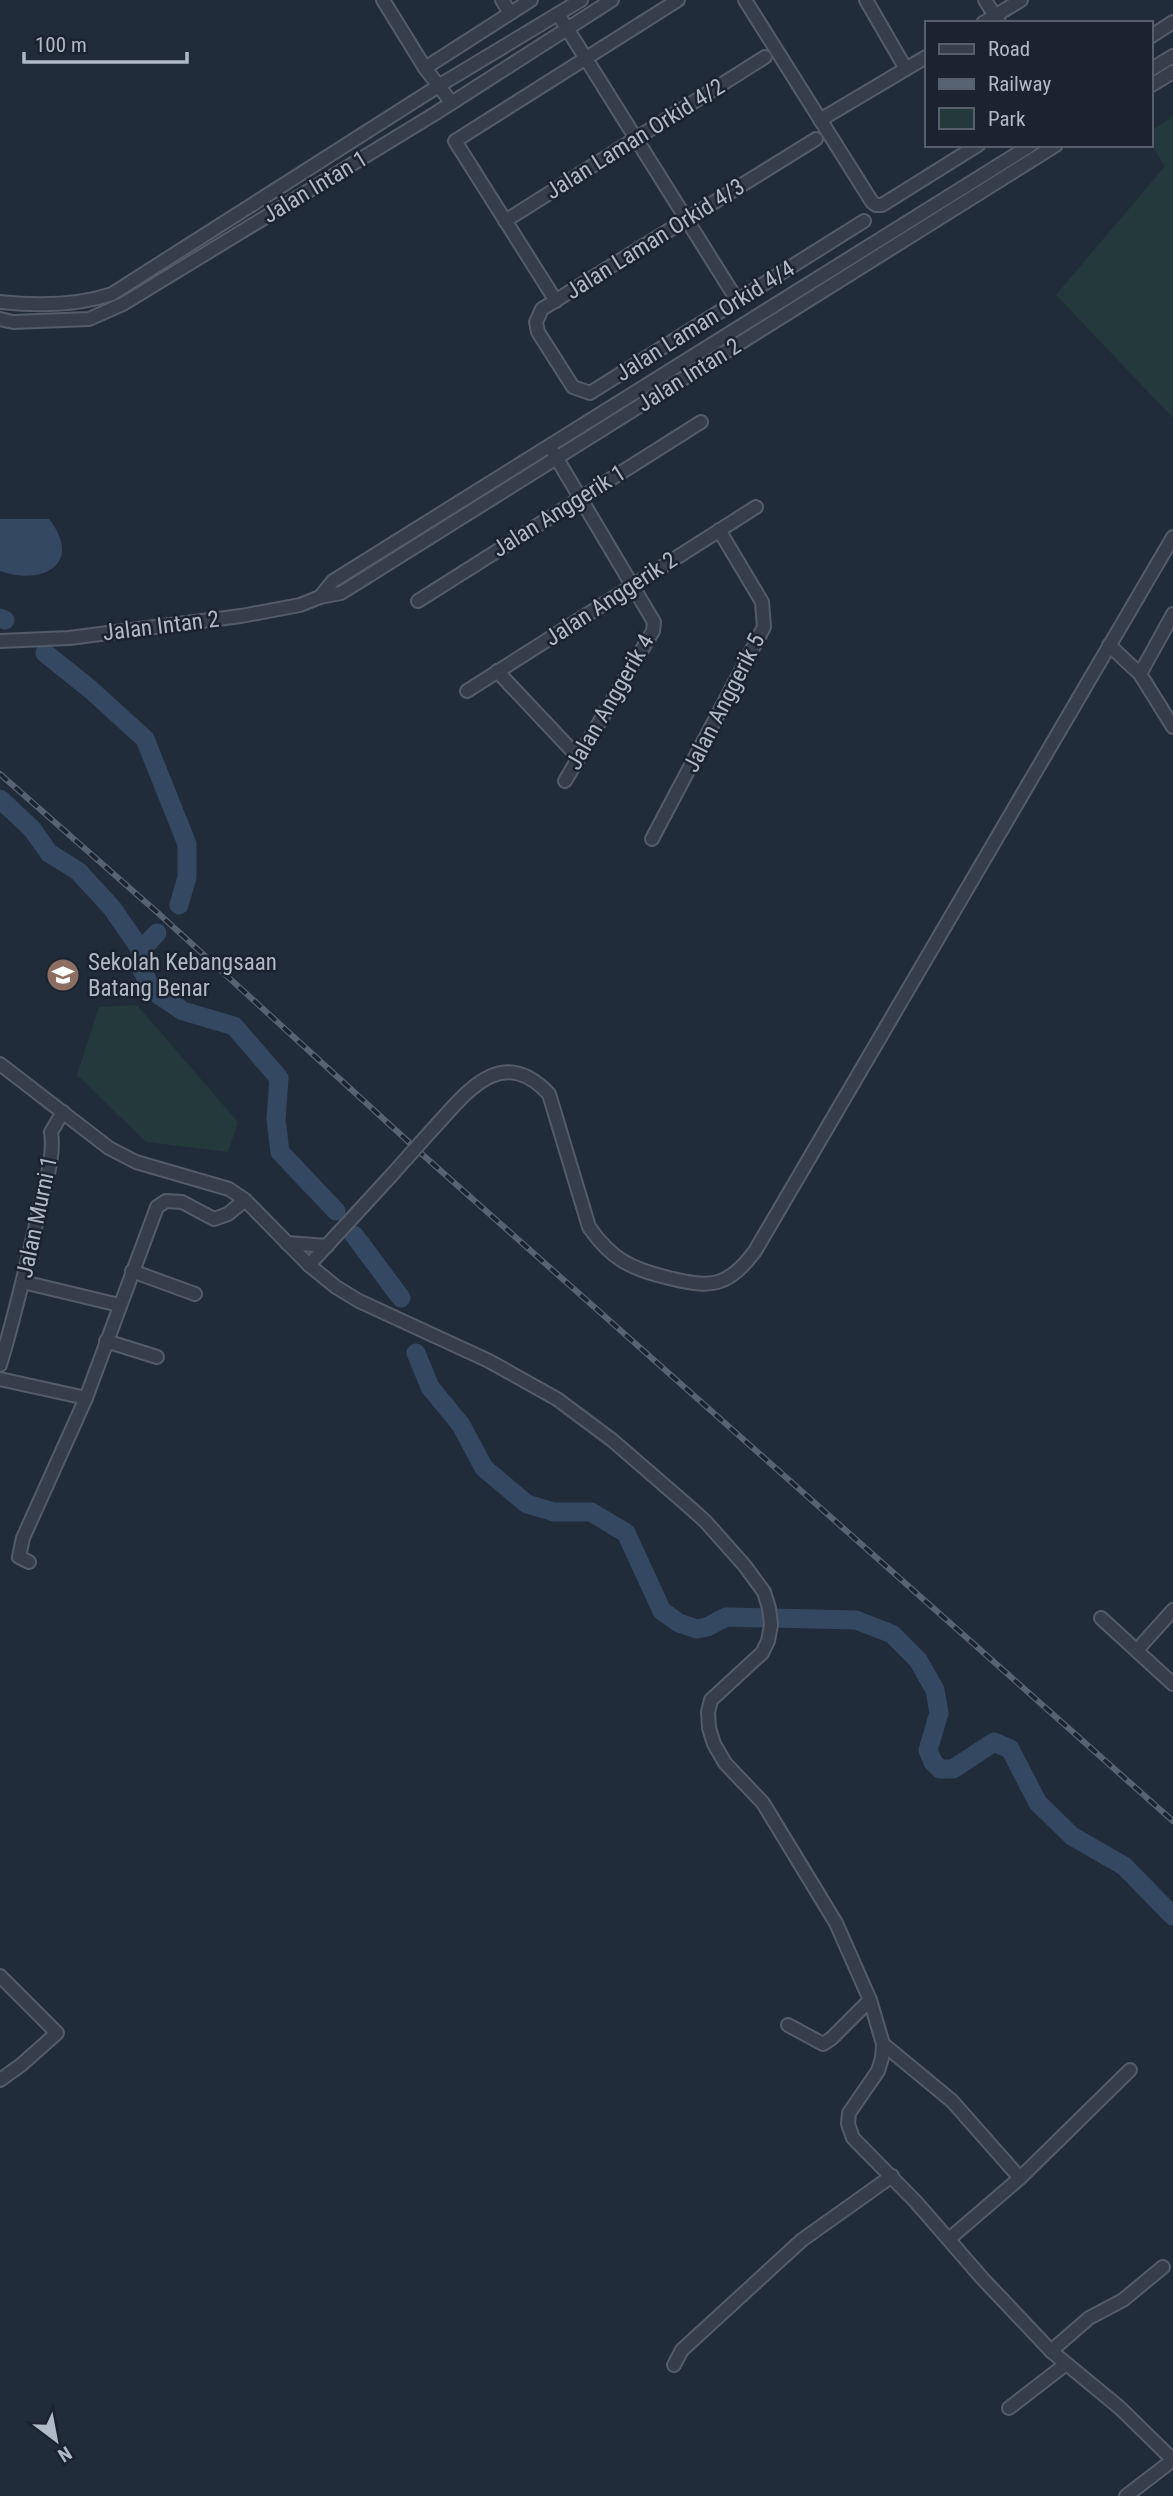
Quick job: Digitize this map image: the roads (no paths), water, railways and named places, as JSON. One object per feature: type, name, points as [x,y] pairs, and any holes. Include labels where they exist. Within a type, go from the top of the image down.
[{"type":"street","points":[[383,0],[425,68],[451,102]]},
{"type":"street","points":[[502,0],[510,13]]},
{"type":"street","points":[[425,68],[531,0]]},
{"type":"street","name":"Jalan Intan 1","points":[[0,302],[66,304],[112,294],[440,85],[581,0]]},
{"type":"street","name":"Jalan Intan 1","points":[[0,319],[13,322],[89,319],[123,304],[612,0]]},
{"type":"street","points":[[556,301],[456,141],[678,0]]},
{"type":"street","points":[[744,0],[876,205],[882,205],[975,147]]},
{"type":"street","points":[[866,0],[906,69]]},
{"type":"street","points":[[985,0],[992,20],[1021,0]]},
{"type":"street","points":[[558,14],[737,300]]},
{"type":"street","points":[[1152,36],[1173,22]]},
{"type":"street","points":[[1152,69],[1173,56]]},
{"type":"street","name":"Jalan Laman Orkid 4/2","points":[[505,221],[765,57]]},
{"type":"street","points":[[820,120],[925,58]]},
{"type":"street","points":[[1152,85],[1173,72]]},
{"type":"street","name":"Jalan Laman Orkid 4/3","points":[[555,358],[538,332],[536,322],[542,309],[816,139]]},
{"type":"street","name":"Jalan Intan 2","points":[[320,597],[333,581],[1028,147]]},
{"type":"street","name":"Jalan Intan 2","points":[[0,641],[69,638],[241,616],[341,593],[1053,147]]},
{"type":"street","name":"Jalan Laman Orkid 4/4","points":[[555,358],[573,387],[590,393],[864,221]]},
{"type":"street","name":"Jalan Anggerik 1","points":[[418,601],[701,422]]},
{"type":"street","points":[[549,445],[633,585]]},
{"type":"street","name":"Jalan Anggerik 2","points":[[467,691],[755,507]]},
{"type":"street","name":"Jalan Anggerik 5","points":[[652,839],[764,627],[762,601],[719,530]]},
{"type":"street","points":[[309,1265],[430,1131],[483,1078],[500,1072],[523,1074],[549,1094],[589,1227],[599,1242],[620,1261],[640,1271],[698,1285],[713,1284],[741,1269],[761,1240],[1173,537]]},
{"type":"street","name":"Jalan Anggerik 4","points":[[565,781],[653,631],[654,622],[633,585]]},
{"type":"street","points":[[1140,674],[1173,614]]},
{"type":"street","points":[[1109,645],[1140,674],[1173,727]]},
{"type":"street","points":[[497,671],[578,757]]},
{"type":"street","points":[[0,1064],[109,1148],[136,1162],[229,1189],[245,1200],[309,1265],[335,1287],[359,1301],[489,1361],[557,1399],[630,1455],[705,1521],[751,1575],[764,1592],[769,1608],[771,1625],[768,1641],[762,1653],[711,1700],[708,1712],[709,1728],[714,1744],[725,1763],[762,1803],[836,1923],[870,2000],[883,2045],[878,2071],[849,2113],[848,2124],[853,2138],[892,2176],[1051,2351],[1120,2409],[1173,2460],[1126,2496]]},
{"type":"street","name":"Jalan Murni 1","points":[[0,1365],[23,1282],[52,1151],[51,1132],[63,1112]]},
{"type":"street","points":[[29,1562],[19,1558],[18,1554],[23,1538],[86,1398],[157,1207],[166,1200],[182,1202],[214,1219],[228,1214],[245,1200]]},
{"type":"street","points":[[287,1242],[327,1246]]},
{"type":"street","points":[[327,1246],[324,1262],[335,1287]]},
{"type":"street","points":[[132,1271],[195,1294]]},
{"type":"street","points":[[23,1282],[119,1305]]},
{"type":"street","points":[[106,1341],[157,1357]]},
{"type":"street","points":[[0,1379],[86,1398]]},
{"type":"street","points":[[1137,1650],[1173,1610]]},
{"type":"street","points":[[1101,1618],[1173,1684]]},
{"type":"street","points":[[0,1976],[57,2033],[0,2080]]},
{"type":"street","points":[[788,2025],[823,2044],[870,2000]]},
{"type":"street","points":[[883,2045],[952,2101],[1020,2178]]},
{"type":"street","points":[[949,2239],[1020,2178],[1129,2070]]},
{"type":"street","points":[[674,2365],[682,2350],[802,2240],[892,2176]]},
{"type":"street","points":[[1051,2351],[1089,2318],[1123,2300],[1163,2266]]},
{"type":"street","points":[[1009,2408],[1066,2364]]},
{"type":"water","points":[[0,519],[49,519],[59,535],[62,548],[60,559],[53,568],[30,576],[0,571]]},
{"type":"waterway","points":[[0,618],[5,620]]},
{"type":"waterway","points":[[45,653],[145,739],[187,844],[187,877],[179,905]]},
{"type":"waterway","points":[[0,799],[32,829],[49,853],[78,871],[112,908],[141,950],[142,970],[153,991],[183,1011],[234,1026],[279,1078],[276,1119],[280,1152],[336,1211]]},
{"type":"waterway","points":[[141,950],[157,933]]},
{"type":"waterway","points":[[354,1235],[401,1298]]},
{"type":"waterway","points":[[416,1353],[430,1387],[461,1425],[484,1468],[527,1504],[554,1512],[591,1512],[626,1533],[662,1611],[679,1623],[697,1629],[726,1617],[856,1620],[892,1634],[918,1660],[935,1690],[939,1713],[928,1750],[933,1762],[940,1769],[953,1769],[994,1742],[1010,1749],[1038,1803],[1072,1836],[1124,1866],[1173,1916]]},
{"type":"railway","points":[[0,774],[158,913],[423,1155],[1173,1821]]},
{"type":"place","name":"Sekolah Kebangsaan Batang Benar","points":[[63,975]]}]
